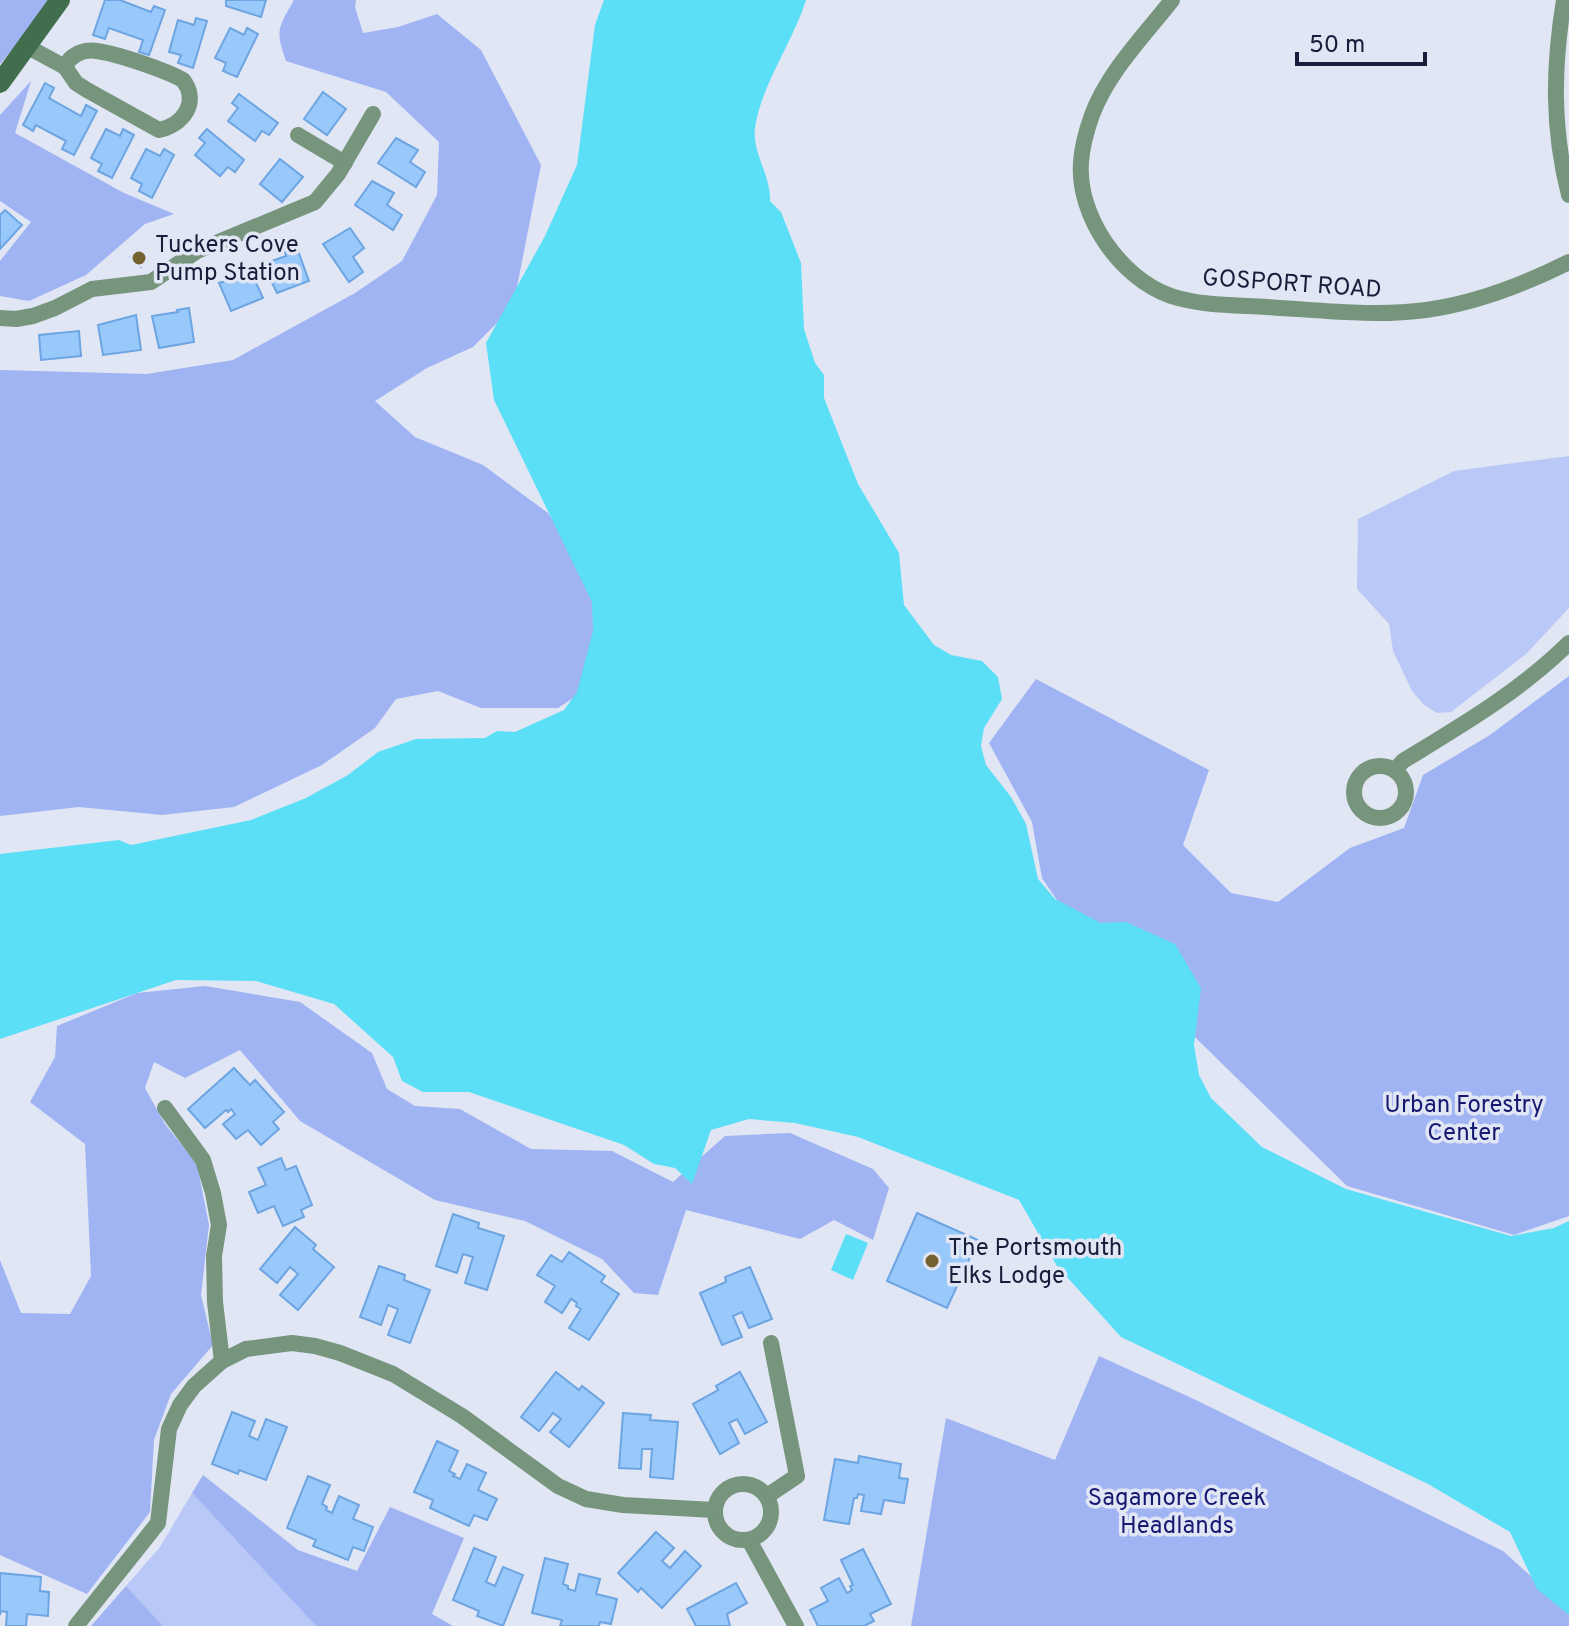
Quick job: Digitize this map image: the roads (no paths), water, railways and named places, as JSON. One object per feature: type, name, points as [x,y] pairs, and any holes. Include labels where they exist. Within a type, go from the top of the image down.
[{"type":"main road","points":[[0,83],[60,0]]},
{"type":"street","name":"GOSPORT ROAD","points":[[1172,0],[1117,70],[1101,97],[1092,115],[1081,161],[1085,194],[1099,233],[1127,268],[1154,288],[1204,303],[1392,313],[1426,310],[1506,291],[1569,262]]},
{"type":"street","points":[[1564,0],[1557,39],[1555,110],[1569,195]]},
{"type":"street","points":[[28,47],[65,67],[76,83],[159,130],[177,124],[191,103],[189,87],[183,80],[97,51],[79,53],[65,67]]},
{"type":"street","points":[[0,318],[33,316],[92,289],[151,282],[197,251],[315,202],[345,163],[373,114]]},
{"type":"street","points":[[298,135],[345,163]]},
{"type":"street","points":[[1395,770],[1403,761],[1515,692],[1569,643]]},
{"type":"street","points":[[165,1108],[203,1160],[213,1193],[219,1225],[214,1256],[215,1302],[222,1361]]},
{"type":"street","points":[[76,1626],[158,1523],[169,1429],[180,1405],[194,1386],[222,1361],[246,1349],[292,1343],[340,1353],[393,1374],[462,1416],[558,1486],[586,1499],[623,1505],[714,1510]]},
{"type":"street","points":[[767,1496],[797,1476],[771,1343]]},
{"type":"street","points":[[746,1483],[758,1487],[767,1496],[771,1508],[770,1520],[759,1536],[749,1540],[730,1538],[721,1531],[715,1521],[714,1510],[724,1490],[746,1483]]},
{"type":"street","points":[[749,1540],[796,1626]]},
{"type":"place","name":"Tuckers Cove Pump Station","points":[[139,258]]},
{"type":"place","name":"The Portsmouth Elks Lodge","points":[[932,1261]]},
{"type":"park label","name":"Urban Forestry Center","points":[[1464,1118]]},
{"type":"park label","name":"Sagamore Creek Headlands","points":[[1177,1511]]}]
